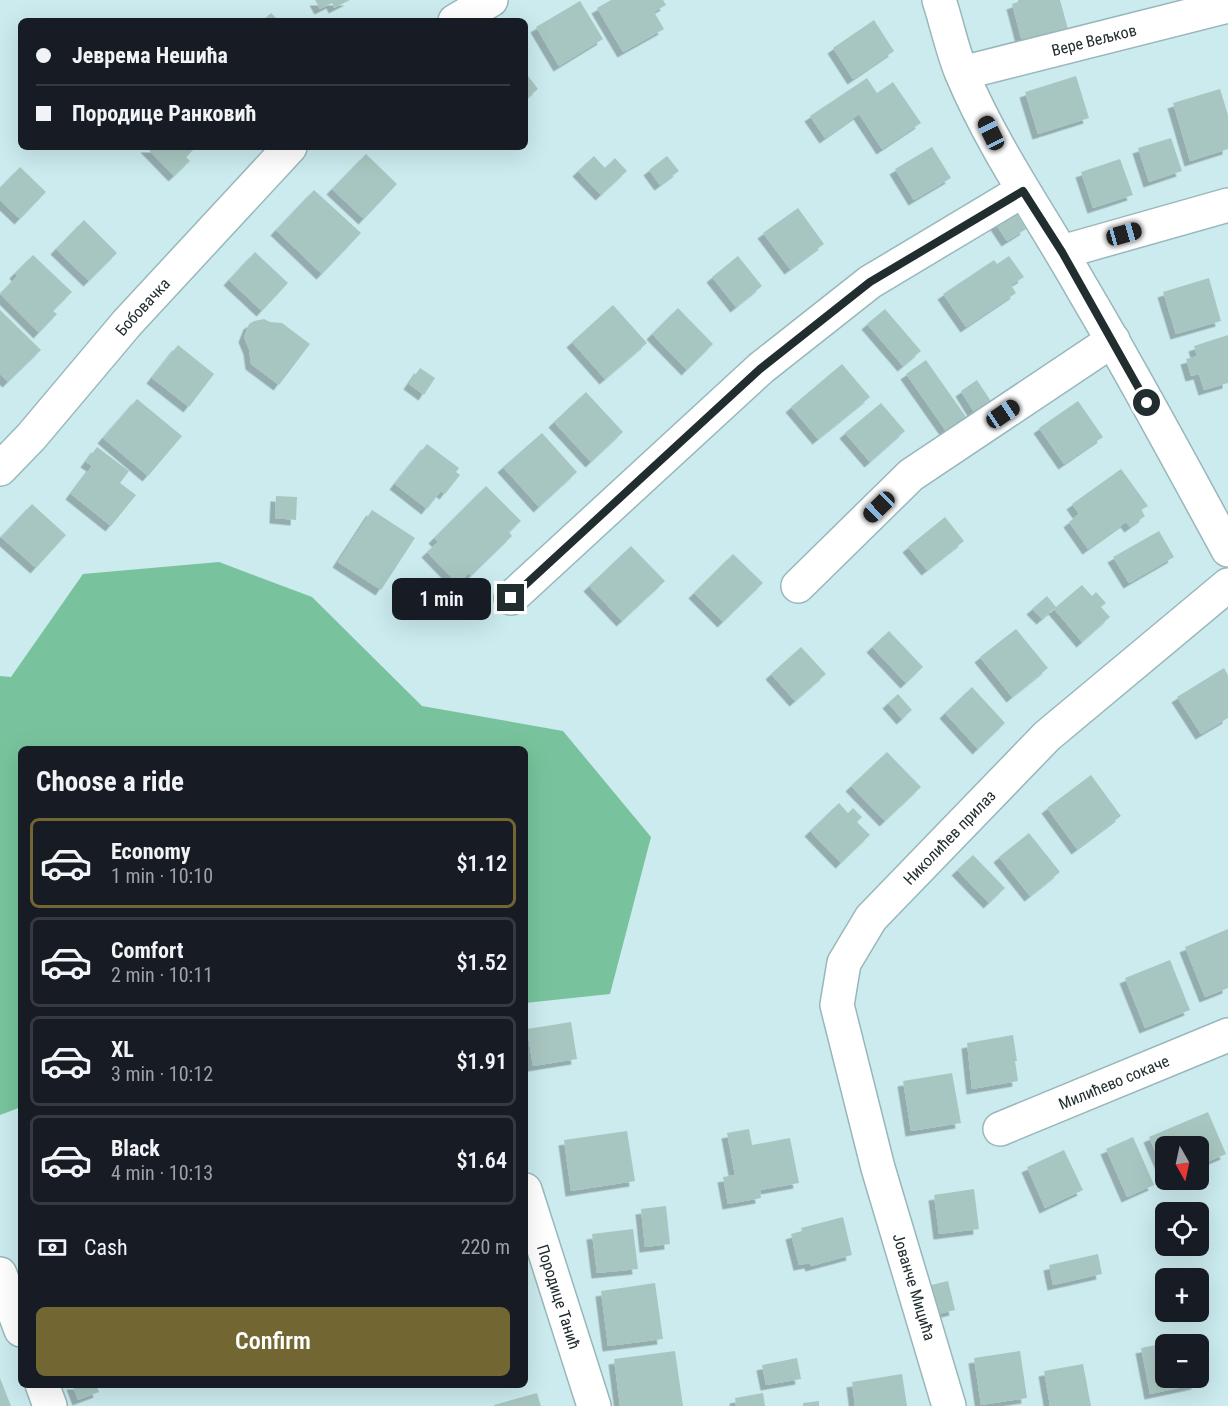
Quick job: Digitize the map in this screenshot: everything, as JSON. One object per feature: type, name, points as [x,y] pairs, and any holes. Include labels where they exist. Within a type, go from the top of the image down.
[{"type":"street","points":[[460,18],[491,0]]},
{"type":"street","points":[[939,0],[962,73],[1023,191],[1062,252],[1113,340],[1228,550]]},
{"type":"street","name":"Вере Вељков","points":[[962,73],[1228,6]]},
{"type":"street","name":"Бобовачка","points":[[0,469],[31,437],[128,323],[287,150]]},
{"type":"street","points":[[511,598],[760,369],[870,282],[1023,191]]},
{"type":"street","points":[[1062,252],[1228,205]]},
{"type":"street","points":[[798,586],[911,475],[1113,340]]},
{"type":"street","name":"Николићев прилаз","points":[[878,1168],[837,1005],[844,963],[871,918],[1047,736],[1228,585]]},
{"type":"street","name":"Милићево сокаче","points":[[999,1129],[1228,1035]]},
{"type":"street","name":"Јованче Мицића","points":[[878,1168],[949,1406]]},
{"type":"street","name":"Породице Танић","points":[[528,1199],[594,1406]]},
{"type":"street","points":[[0,1274],[18,1322]]},
{"type":"street","points":[[43,1388],[50,1406]]},
{"type":"green space","points":[[219,562],[312,597],[422,706],[563,731],[651,837],[610,994],[528,1003],[528,746],[18,746],[18,1108],[0,1115],[0,676],[11,677],[83,574]]},
{"type":"building","points":[[315,0],[350,0],[334,8],[332,3],[320,9]]},
{"type":"building","points":[[611,0],[663,0],[666,5],[654,12],[664,29],[623,52],[597,8]]},
{"type":"building","points":[[1018,0],[1060,0],[1068,29],[1022,42],[1012,4]]},
{"type":"building","points":[[580,1],[603,39],[559,66],[536,27]]},
{"type":"building","points":[[271,13],[276,18],[265,18]]},
{"type":"building","points":[[874,20],[894,51],[853,79],[833,48]]},
{"type":"building","points":[[528,76],[538,89],[528,97]]},
{"type":"building","points":[[1076,76],[1089,118],[1038,134],[1025,92]]},
{"type":"building","points":[[867,78],[877,93],[893,82],[921,123],[882,149],[859,114],[825,138],[810,116]]},
{"type":"building","points":[[1220,89],[1228,115],[1228,149],[1190,161],[1173,103]]},
{"type":"building","points":[[1171,138],[1182,171],[1149,182],[1138,148]]},
{"type":"building","points":[[932,147],[951,178],[914,200],[895,169]]},
{"type":"building","points":[[149,150],[193,150],[186,157],[190,161],[174,176]]},
{"type":"building","points":[[366,154],[397,184],[364,219],[332,189]]},
{"type":"building","points":[[594,156],[605,168],[615,158],[627,171],[601,195],[578,171]]},
{"type":"building","points":[[667,156],[679,171],[660,185],[649,170]]},
{"type":"building","points":[[1120,159],[1133,195],[1093,208],[1081,172]]},
{"type":"building","points":[[20,167],[46,192],[20,219],[0,200],[0,188]]},
{"type":"building","points":[[314,190],[361,233],[322,274],[276,230]]},
{"type":"building","points":[[798,208],[824,244],[790,269],[763,233]]},
{"type":"building","points":[[1014,210],[1026,229],[1007,241],[995,223]]},
{"type":"building","points":[[84,220],[117,253],[89,281],[56,249]]},
{"type":"building","points":[[255,252],[288,283],[262,311],[229,280]]},
{"type":"building","points":[[33,255],[72,292],[53,311],[57,314],[39,333],[0,294],[17,276],[15,273]]},
{"type":"building","points":[[738,256],[762,286],[736,307],[712,277]]},
{"type":"building","points":[[1009,256],[1024,277],[1011,285],[1016,293],[966,327],[943,294],[994,260],[997,264]]},
{"type":"building","points":[[1209,278],[1221,321],[1176,334],[1163,292]]},
{"type":"building","points":[[613,305],[647,343],[605,379],[572,342]]},
{"type":"building","points":[[678,308],[713,344],[687,370],[652,334]]},
{"type":"building","points":[[885,309],[921,351],[903,366],[867,324]]},
{"type":"building","points":[[0,310],[41,350],[8,382],[0,374]]},
{"type":"building","points":[[264,319],[282,323],[310,344],[279,385],[251,364],[249,349],[244,337],[249,324]]},
{"type":"building","points":[[1228,335],[1228,383],[1204,390],[1199,374],[1191,376],[1186,359],[1197,356],[1194,346]]},
{"type":"building","points":[[178,345],[214,374],[189,407],[152,378]]},
{"type":"building","points":[[926,360],[966,417],[946,431],[906,374]]},
{"type":"building","points":[[842,364],[870,397],[818,439],[791,407]]},
{"type":"building","points":[[420,368],[435,378],[424,395],[409,384]]},
{"type":"building","points":[[977,380],[992,403],[975,414],[961,391]]},
{"type":"building","points":[[586,392],[623,432],[591,462],[554,422]]},
{"type":"building","points":[[137,399],[182,436],[148,476],[103,438]]},
{"type":"building","points":[[1078,401],[1103,437],[1064,464],[1039,428]]},
{"type":"building","points":[[881,403],[905,431],[870,462],[845,433]]},
{"type":"building","points":[[542,433],[577,472],[539,507],[503,467]]},
{"type":"building","points":[[427,444],[459,468],[456,472],[460,475],[445,494],[441,491],[427,509],[395,484]]},
{"type":"building","points":[[97,447],[129,471],[120,483],[136,495],[111,526],[71,494],[92,466],[86,462]]},
{"type":"building","points":[[1121,469],[1148,506],[1141,510],[1145,516],[1130,527],[1126,522],[1088,549],[1069,522],[1079,514],[1072,504]]},
{"type":"building","points":[[486,486],[521,521],[509,532],[512,536],[471,576],[469,573],[458,584],[427,552],[438,542],[434,538]]},
{"type":"building","points":[[276,496],[297,497],[296,520],[275,518]]},
{"type":"building","points":[[32,504],[66,535],[36,568],[1,537]]},
{"type":"building","points":[[372,510],[415,538],[381,590],[338,562]]},
{"type":"building","points":[[945,517],[964,541],[927,570],[908,547]]},
{"type":"building","points":[[1159,531],[1174,557],[1129,583],[1113,557]]},
{"type":"building","points":[[631,546],[665,581],[622,621],[589,586]]},
{"type":"building","points":[[733,554],[763,583],[723,622],[694,593]]},
{"type":"building","points":[[1082,585],[1092,596],[1096,592],[1106,603],[1101,607],[1110,617],[1082,642],[1054,609],[1042,619],[1032,609],[1047,596],[1056,607]]},
{"type":"building","points":[[1016,629],[1048,668],[1012,697],[980,657]]},
{"type":"building","points":[[889,631],[923,667],[906,683],[872,647]]},
{"type":"building","points":[[801,647],[826,674],[795,701],[771,674]]},
{"type":"building","points":[[1224,668],[1228,675],[1228,718],[1201,734],[1177,697]]},
{"type":"building","points":[[972,687],[1005,723],[978,749],[945,713]]},
{"type":"building","points":[[898,694],[912,710],[902,719],[888,703]]},
{"type":"building","points":[[887,752],[921,787],[885,821],[851,786]]},
{"type":"building","points":[[1091,775],[1121,816],[1077,849],[1047,808]]},
{"type":"building","points":[[839,803],[848,813],[853,808],[862,817],[857,822],[870,835],[841,863],[810,831]]},
{"type":"building","points":[[1029,833],[1060,872],[1030,896],[999,857]]},
{"type":"building","points":[[973,855],[1005,888],[989,903],[957,870]]},
{"type":"building","points":[[1228,929],[1228,988],[1205,997],[1185,947]]},
{"type":"building","points":[[1170,960],[1190,1010],[1145,1028],[1125,978]]},
{"type":"building","points":[[571,1022],[577,1059],[533,1066],[528,1029]]},
{"type":"building","points":[[1013,1035],[1018,1081],[972,1089],[967,1043]]},
{"type":"building","points":[[952,1073],[961,1123],[911,1131],[903,1081]]},
{"type":"building","points":[[1208,1112],[1226,1154],[1209,1161],[1209,1136],[1155,1136],[1155,1151],[1149,1137]]},
{"type":"building","points":[[749,1129],[752,1145],[790,1138],[799,1183],[760,1190],[761,1198],[728,1204],[723,1177],[735,1175],[727,1133]]},
{"type":"building","points":[[627,1131],[635,1181],[571,1191],[564,1140]]},
{"type":"building","points":[[1133,1137],[1154,1185],[1127,1197],[1106,1149]]},
{"type":"building","points":[[1064,1150],[1083,1190],[1045,1208],[1027,1167]]},
{"type":"building","points":[[974,1189],[979,1229],[939,1234],[934,1195]]},
{"type":"building","points":[[666,1206],[670,1244],[645,1247],[641,1209]]},
{"type":"building","points":[[843,1217],[852,1255],[811,1266],[810,1263],[799,1265],[791,1234],[802,1231],[801,1228]]},
{"type":"building","points":[[633,1229],[638,1269],[597,1273],[592,1234]]},
{"type":"building","points":[[1098,1254],[1102,1274],[1053,1285],[1049,1265]]},
{"type":"building","points":[[948,1281],[955,1310],[934,1315],[927,1286]]},
{"type":"building","points":[[655,1283],[663,1339],[608,1346],[601,1291]]},
{"type":"building","points":[[1155,1345],[1155,1388],[1178,1388],[1150,1394],[1141,1348]]},
{"type":"building","points":[[675,1351],[683,1406],[620,1406],[614,1359]]},
{"type":"building","points":[[1020,1351],[1027,1398],[981,1405],[974,1358]]},
{"type":"building","points":[[797,1358],[801,1379],[766,1385],[762,1365]]},
{"type":"building","points":[[1083,1364],[1091,1406],[1050,1406],[1044,1371]]},
{"type":"building","points":[[902,1374],[907,1406],[855,1406],[852,1382]]},
{"type":"building","points":[[0,1378],[11,1406],[0,1406]]},
{"type":"building","points":[[74,1388],[98,1388],[99,1392],[78,1400]]},
{"type":"building","points":[[537,1393],[541,1406],[494,1406],[494,1405]]},
{"type":"building","points":[[763,1393],[765,1406],[736,1406],[735,1398]]},
{"type":"building","points":[[819,1401],[819,1406],[803,1406],[803,1403]]},
{"type":"route","points":[[511,598],[760,369],[870,282],[1023,191],[1062,252],[1147,403]]}]
